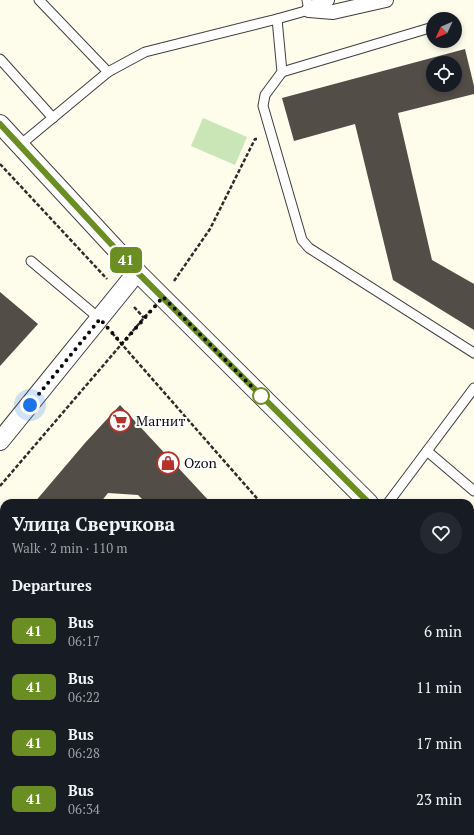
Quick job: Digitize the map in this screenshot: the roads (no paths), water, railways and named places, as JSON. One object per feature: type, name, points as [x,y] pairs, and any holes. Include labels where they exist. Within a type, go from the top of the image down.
[{"type":"street","points":[[308,5],[327,0]]},
{"type":"street","points":[[308,5],[333,12],[386,0]]},
{"type":"street","points":[[0,124],[137,272],[365,499]]},
{"type":"street","points":[[0,441],[137,272]]},
{"type":"lane","points":[[39,0],[108,72]]},
{"type":"lane","points":[[20,145],[108,72],[145,52],[277,19],[308,5]]},
{"type":"lane","points":[[277,19],[282,72]]},
{"type":"lane","points":[[426,30],[282,72],[265,95],[263,106],[302,240],[309,248],[474,353]]},
{"type":"lane","points":[[0,59],[53,118]]},
{"type":"lane","points":[[31,261],[100,319]]},
{"type":"lane","points":[[391,499],[474,388]]},
{"type":"lane","points":[[427,451],[474,491]]},
{"type":"place","name":"Магнит","points":[[120,421]]},
{"type":"place","name":"Ozon","points":[[168,463]]}]
